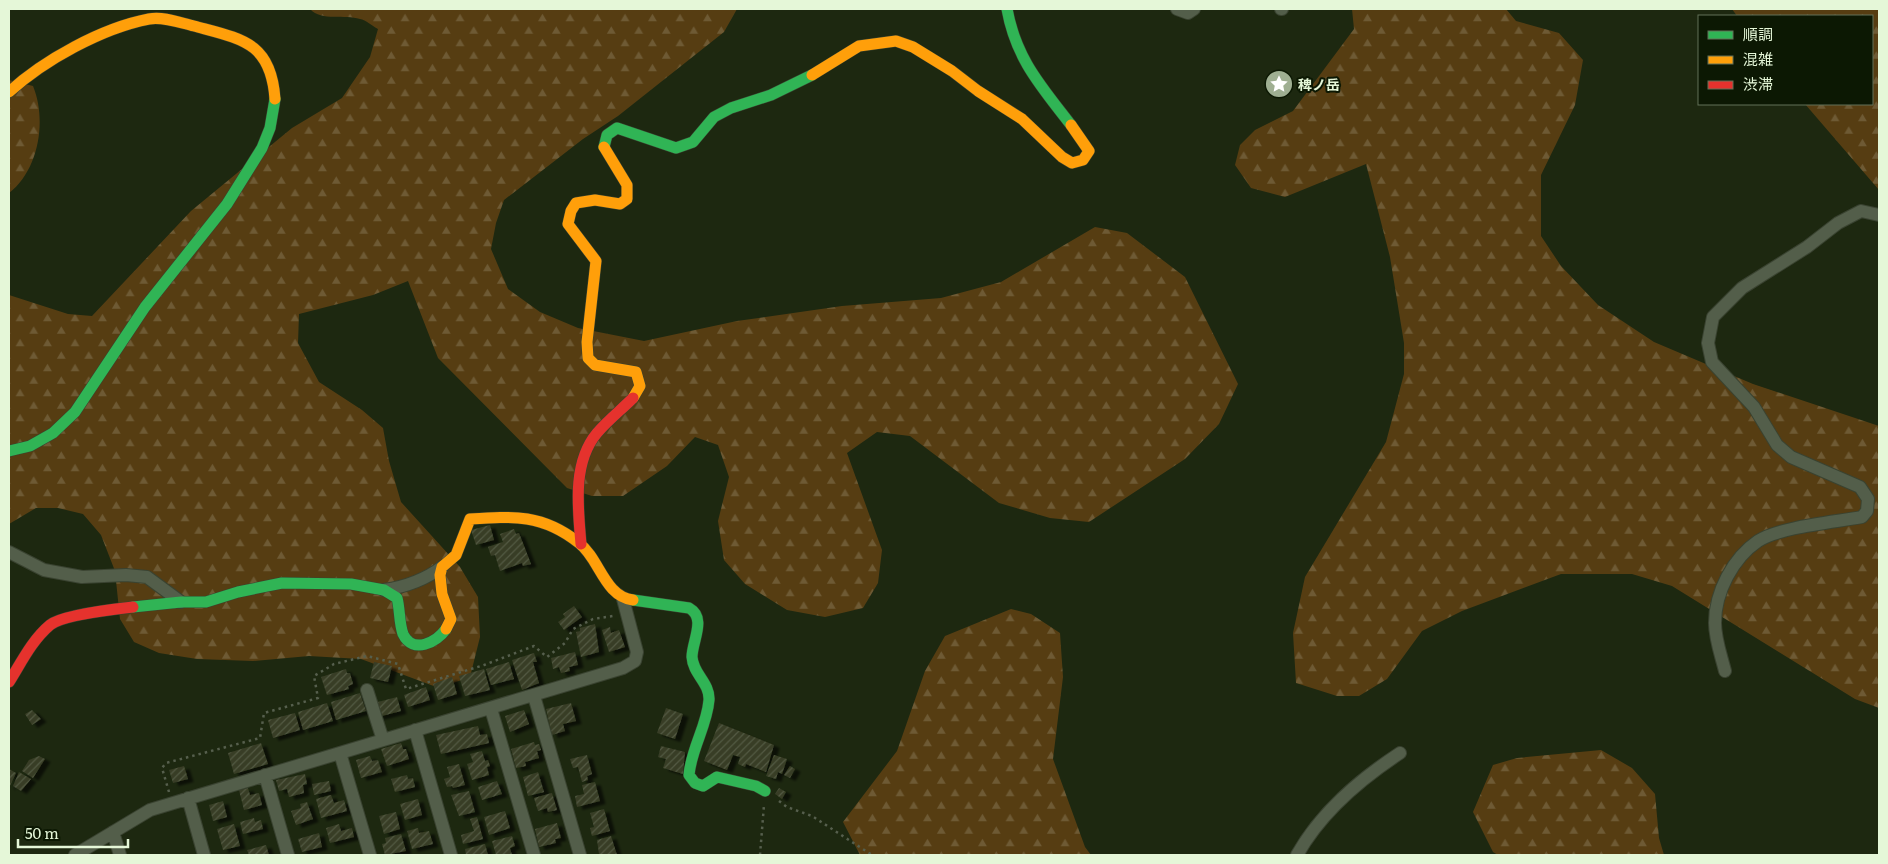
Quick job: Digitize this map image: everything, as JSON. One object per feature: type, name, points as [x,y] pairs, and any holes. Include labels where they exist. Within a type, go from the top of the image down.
[{"type":"street","points":[[581,544],[577,495],[585,454],[592,439],[608,419],[639,392],[640,381],[636,372],[595,364],[588,358],[587,342],[596,261],[568,224],[571,211],[576,203],[595,200],[620,204],[627,199],[627,185],[604,147],[607,135],[617,128],[676,148],[693,142],[714,118],[731,108],[771,95],[809,77],[859,46],[896,41],[913,47],[952,71],[978,92],[1022,119],[1062,157],[1072,163],[1083,160],[1089,151],[1075,127],[1024,65],[1014,44],[1007,9]]},
{"type":"street","points":[[1176,9],[1188,12],[1194,9]]},
{"type":"street","points":[[9,92],[30,73],[102,34],[151,18],[173,20],[235,38],[257,50],[267,62],[273,77],[275,98],[270,128],[262,148],[227,204],[145,307],[75,412],[53,433],[30,446],[9,451]]},
{"type":"street","points":[[1725,671],[1718,645],[1715,622],[1722,585],[1738,559],[1759,541],[1780,533],[1862,517],[1867,511],[1868,499],[1860,487],[1791,457],[1777,445],[1754,407],[1712,362],[1708,343],[1713,317],[1742,288],[1807,248],[1838,223],[1861,211],[1879,215]]},
{"type":"street","points":[[9,682],[32,645],[51,624],[93,612],[180,602],[206,602],[238,592],[282,583],[351,584],[384,590],[397,588],[430,576],[456,555],[470,519],[514,516],[549,524],[581,544],[602,576],[623,599],[637,652],[636,661],[624,668],[150,810],[75,855]]},
{"type":"street","points":[[9,552],[44,570],[82,578],[126,574],[147,577],[180,602]]},
{"type":"street","points":[[384,590],[397,598],[402,614],[403,632],[408,641],[421,646],[431,644],[443,634],[451,619],[442,594],[440,574],[442,567]]},
{"type":"street","points":[[623,599],[653,604],[682,604],[693,609],[699,620],[693,644],[694,667],[709,694],[708,706],[692,748],[689,775],[695,782],[703,786],[717,777],[756,786],[765,791]]},
{"type":"street","points":[[367,690],[383,740]]},
{"type":"street","points":[[534,696],[580,855]]},
{"type":"street","points":[[491,709],[534,855]]},
{"type":"street","points":[[415,730],[451,855]]},
{"type":"street","points":[[340,753],[370,855]]},
{"type":"street","points":[[1297,855],[1330,810],[1353,788],[1400,754]]},
{"type":"street","points":[[264,775],[288,855]]},
{"type":"street","points":[[188,798],[204,855]]},
{"type":"street","points":[[113,832],[120,855]]},
{"type":"path","points":[[760,855],[765,791]]},
{"type":"path","points":[[765,791],[787,807],[812,816],[872,855]]},
{"type":"green space","points":[[310,9],[737,9],[724,32],[618,116],[583,139],[504,200],[496,223],[491,249],[508,289],[540,312],[578,328],[644,341],[737,321],[842,306],[941,298],[1001,282],[1095,227],[1127,233],[1185,277],[1238,384],[1219,424],[1185,459],[1089,522],[1050,518],[999,503],[910,436],[877,432],[847,453],[882,550],[878,583],[863,608],[825,617],[787,610],[745,584],[724,560],[718,521],[729,477],[718,445],[695,437],[667,466],[623,496],[592,496],[567,488],[438,358],[408,281],[373,295],[299,314],[298,343],[319,382],[362,410],[383,428],[389,461],[401,502],[460,567],[478,597],[480,637],[470,677],[439,688],[361,659],[309,656],[253,661],[197,659],[159,653],[134,642],[120,619],[115,571],[101,535],[83,514],[58,508],[36,508],[9,524],[9,295],[68,314],[92,316],[191,211],[292,128],[342,98],[370,57],[378,29],[362,20],[327,17]]},
{"type":"green space","points":[[1352,9],[1506,9],[1516,21],[1559,33],[1583,60],[1575,105],[1541,175],[1541,236],[1561,266],[1598,305],[1654,342],[1753,384],[1879,426],[1879,708],[1855,699],[1672,586],[1632,574],[1561,574],[1462,611],[1422,631],[1387,679],[1359,696],[1337,696],[1296,683],[1293,633],[1305,577],[1386,442],[1404,374],[1404,343],[1390,257],[1366,164],[1285,197],[1251,188],[1235,165],[1240,145],[1255,130],[1293,111],[1354,29]]},
{"type":"green space","points":[[1732,9],[1879,9],[1879,190],[1806,105],[1873,105],[1873,15],[1736,15]]},
{"type":"green space","points":[[9,80],[33,86],[37,99],[39,129],[38,144],[27,171],[9,193]]},
{"type":"green space","points":[[1011,609],[1031,614],[1060,633],[1063,677],[1053,759],[1085,847],[1091,855],[860,855],[843,822],[897,751],[925,671],[945,636]]},
{"type":"green space","points":[[1601,750],[1632,768],[1655,794],[1659,838],[1664,855],[1498,855],[1493,852],[1473,812],[1493,765],[1517,758]]},
{"type":"building","points":[[490,525],[494,540],[476,545],[471,530]]},
{"type":"building","points":[[514,529],[516,534],[519,533],[531,564],[523,566],[522,563],[500,571],[495,555],[491,556],[488,547],[503,542],[500,534]]},
{"type":"building","points":[[574,606],[582,617],[564,630],[558,622],[565,617],[563,614]]},
{"type":"building","points":[[595,624],[599,652],[581,657],[576,632],[580,631],[580,628]]},
{"type":"building","points":[[610,627],[611,633],[619,630],[625,647],[609,652],[602,630]]},
{"type":"building","points":[[575,652],[578,665],[569,667],[570,671],[561,673],[559,667],[553,669],[551,658]]},
{"type":"building","points":[[534,653],[537,662],[533,662],[539,683],[522,690],[512,660]]},
{"type":"building","points":[[374,662],[392,666],[388,682],[370,678]]},
{"type":"building","points":[[509,662],[514,679],[491,685],[486,669]]},
{"type":"building","points":[[346,669],[347,673],[350,673],[353,684],[348,686],[349,689],[327,695],[321,677]]},
{"type":"building","points":[[484,669],[490,690],[465,696],[459,676]]},
{"type":"building","points":[[452,677],[457,694],[438,700],[433,684]]},
{"type":"building","points":[[426,687],[430,700],[408,707],[404,695]]},
{"type":"building","points":[[360,693],[366,711],[336,720],[331,702]]},
{"type":"building","points":[[397,697],[401,711],[378,717],[374,703]]},
{"type":"building","points":[[327,703],[333,721],[303,730],[298,712]]},
{"type":"building","points":[[571,703],[576,721],[563,724],[565,731],[552,735],[546,709]]},
{"type":"building","points":[[666,708],[683,714],[675,739],[657,733]]},
{"type":"building","points":[[32,710],[41,719],[32,725],[25,714]]},
{"type":"building","points":[[524,710],[529,724],[510,732],[505,716]]},
{"type":"building","points":[[295,713],[300,730],[273,738],[268,720]]},
{"type":"building","points":[[719,723],[774,745],[766,772],[746,764],[745,767],[738,764],[740,757],[733,755],[727,770],[704,761]]},
{"type":"building","points":[[478,726],[480,735],[487,734],[489,743],[441,754],[436,735]]},
{"type":"building","points":[[534,742],[535,745],[539,744],[541,750],[537,751],[539,758],[525,762],[526,766],[516,768],[511,749]]},
{"type":"building","points":[[261,743],[268,764],[234,774],[228,753]]},
{"type":"building","points":[[401,743],[403,749],[406,749],[409,759],[387,766],[381,749]]},
{"type":"building","points":[[661,746],[685,752],[683,774],[663,768],[666,759],[658,757]]},
{"type":"building","points":[[482,751],[485,761],[488,760],[490,766],[487,767],[489,775],[472,780],[467,764],[473,762],[470,754]]},
{"type":"building","points":[[587,755],[592,774],[587,776],[588,780],[582,782],[578,767],[573,768],[570,759]]},
{"type":"building","points":[[774,755],[787,759],[782,774],[778,772],[776,779],[766,776]]},
{"type":"building","points":[[39,756],[45,759],[33,778],[22,771],[29,760]]},
{"type":"building","points":[[370,756],[372,761],[378,760],[382,772],[361,778],[356,760]]},
{"type":"building","points":[[459,764],[465,785],[453,788],[452,786],[447,787],[444,779],[450,777],[447,767]]},
{"type":"building","points":[[184,766],[188,779],[173,783],[169,770]]},
{"type":"building","points":[[790,766],[795,769],[790,778],[784,775]]},
{"type":"building","points":[[9,769],[16,773],[9,788]]},
{"type":"building","points":[[19,772],[31,779],[21,791],[13,786]]},
{"type":"building","points":[[538,772],[544,792],[528,796],[523,777]]},
{"type":"building","points":[[305,774],[307,784],[303,785],[304,793],[289,797],[287,789],[279,791],[276,780]]},
{"type":"building","points":[[407,775],[408,779],[413,778],[415,787],[395,792],[391,779]]},
{"type":"building","points":[[329,781],[331,791],[314,795],[312,784]]},
{"type":"building","points":[[497,781],[502,794],[482,800],[478,787]]},
{"type":"building","points":[[595,782],[600,801],[577,807],[575,796],[584,794],[582,785]]},
{"type":"building","points":[[248,788],[250,795],[259,793],[262,805],[244,810],[239,790]]},
{"type":"building","points":[[779,788],[786,792],[782,799],[775,794]]},
{"type":"building","points":[[469,791],[475,812],[459,816],[451,795]]},
{"type":"building","points":[[552,793],[557,810],[548,812],[547,808],[538,811],[534,798]]},
{"type":"building","points":[[331,795],[334,803],[344,800],[347,811],[321,818],[316,799]]},
{"type":"building","points":[[418,799],[422,815],[405,820],[400,804]]},
{"type":"building","points":[[223,801],[227,817],[213,821],[209,805]]},
{"type":"building","points":[[307,802],[313,819],[296,825],[291,811],[301,808],[300,804]]},
{"type":"building","points":[[604,809],[610,831],[592,836],[590,828],[594,827],[590,813]]},
{"type":"building","points":[[505,811],[510,828],[489,835],[484,817]]},
{"type":"building","points":[[396,812],[400,829],[384,834],[379,816]]},
{"type":"building","points":[[477,817],[483,839],[463,844],[461,835],[474,831],[470,819]]},
{"type":"building","points":[[254,818],[255,822],[261,820],[263,829],[243,834],[240,822]]},
{"type":"building","points":[[557,823],[561,838],[555,839],[556,843],[539,847],[535,829]]},
{"type":"building","points":[[234,824],[240,846],[223,850],[217,829]]},
{"type":"building","points":[[339,824],[341,831],[352,828],[354,837],[330,843],[326,828]]},
{"type":"building","points":[[418,828],[419,833],[429,831],[433,844],[412,849],[407,831]]},
{"type":"building","points":[[319,833],[322,847],[302,852],[298,839]]},
{"type":"building","points":[[401,834],[406,851],[385,855],[382,844],[386,843],[385,838]]},
{"type":"building","points":[[512,836],[515,846],[510,848],[512,855],[496,855],[492,841]]},
{"type":"building","points":[[611,836],[617,855],[599,854],[597,840]]},
{"type":"building","points":[[485,844],[488,855],[466,855],[465,849]]},
{"type":"building","points":[[266,845],[269,855],[249,855],[247,850]]},
{"type":"traffic: fast","points":[[1007,9],[1011,27],[1023,57],[1040,84],[1071,125]]},
{"type":"traffic: fast","points":[[604,147],[607,135],[617,128],[676,148],[693,142],[714,117],[731,108],[771,95],[812,75]]},
{"type":"traffic: fast","points":[[9,451],[30,446],[53,433],[75,412],[145,307],[227,204],[262,148],[270,128],[275,99]]},
{"type":"traffic: fast","points":[[133,607],[181,602],[206,602],[238,592],[282,583],[351,584],[384,590],[397,598],[403,634],[413,644],[419,645],[431,642],[446,629]]},
{"type":"traffic: fast","points":[[633,600],[689,608],[697,618],[698,624],[692,657],[695,669],[707,688],[709,700],[708,710],[690,765],[689,775],[695,783],[703,786],[717,777],[756,786],[765,791]]},
{"type":"traffic: slow","points":[[9,92],[39,68],[74,47],[131,23],[160,18],[226,35],[251,46],[260,54],[267,65],[275,99]]},
{"type":"traffic: slow","points":[[812,75],[859,46],[896,41],[913,47],[952,71],[978,91],[1022,119],[1062,157],[1072,163],[1083,160],[1089,151],[1071,125]]},
{"type":"traffic: slow","points":[[604,147],[627,185],[627,199],[620,204],[595,200],[576,203],[571,211],[568,224],[596,261],[587,342],[588,358],[595,365],[636,372],[640,386],[633,398]]},
{"type":"traffic: slow","points":[[446,629],[451,619],[442,594],[440,575],[442,567],[456,555],[470,519],[500,517],[527,519],[553,527],[579,543],[586,550],[615,592],[633,600]]},
{"type":"traffic: jam","points":[[581,544],[578,486],[584,458],[589,445],[597,433],[633,398]]},
{"type":"traffic: jam","points":[[9,682],[32,645],[56,621],[77,615],[133,607]]},
{"type":"place","name":"稗ノ岳","points":[[1279,84]]}]
